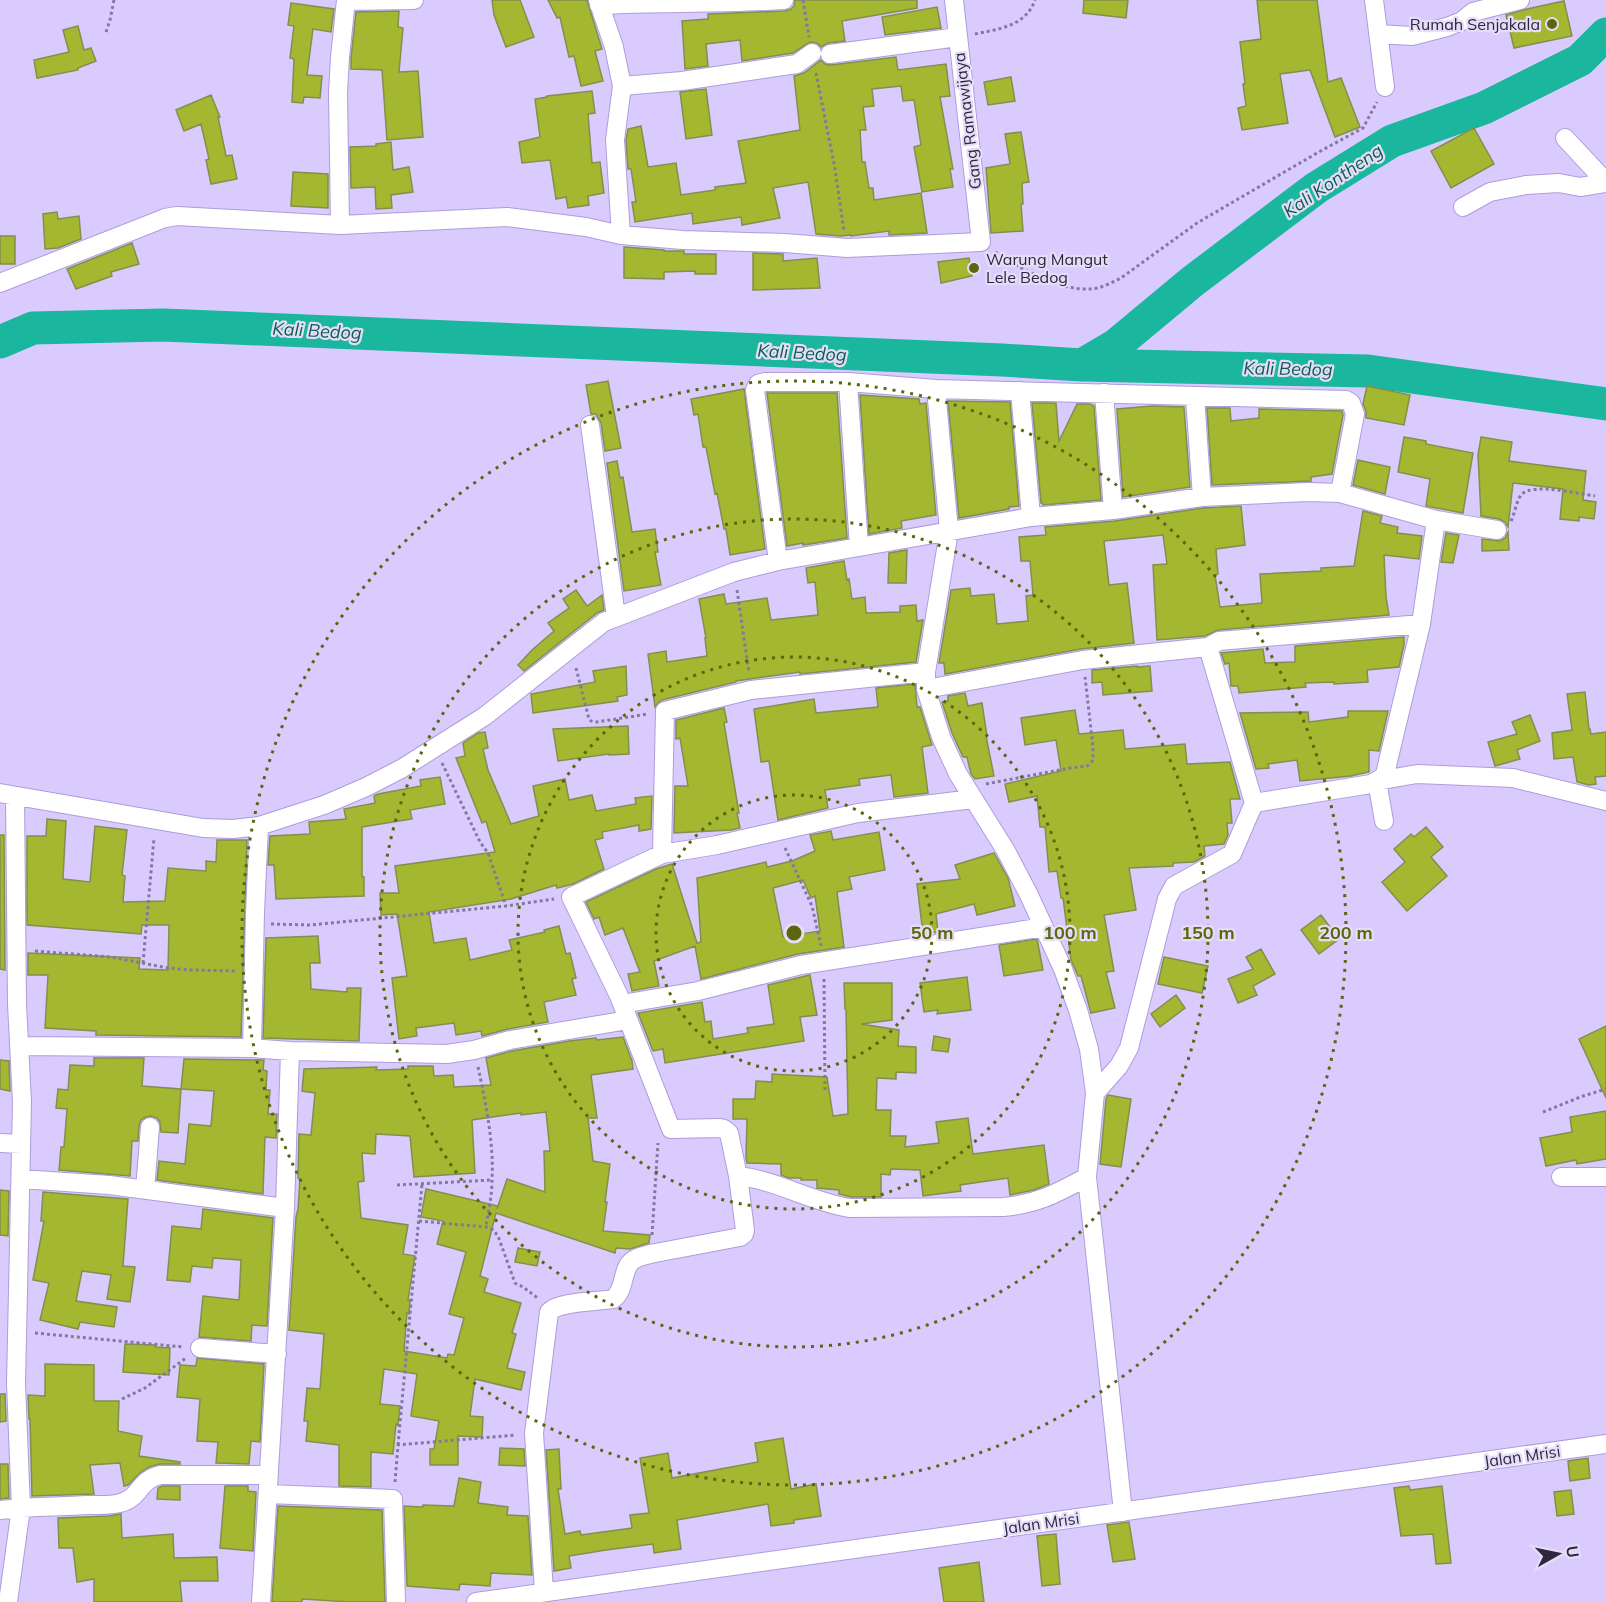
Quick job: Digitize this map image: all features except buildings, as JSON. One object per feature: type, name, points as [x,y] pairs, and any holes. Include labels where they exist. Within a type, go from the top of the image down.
[{"type":"street","points":[[340,225],[339,84],[346,0],[414,0]]},
{"type":"street","points":[[621,235],[615,140],[622,86],[614,47],[599,2],[734,3],[784,0]]},
{"type":"street","name":"Gang Ramawijaya","points":[[954,0],[981,242]]},
{"type":"street","points":[[1374,0],[1385,87]]},
{"type":"street","points":[[1378,34],[1412,36],[1455,24],[1473,12],[1520,0]]},
{"type":"street","points":[[622,86],[682,81],[797,64],[821,53],[958,38]]},
{"type":"street","points":[[1565,138],[1606,183]]},
{"type":"street","points":[[1463,207],[1490,192],[1526,185],[1559,183],[1580,187],[1606,183]]},
{"type":"street","points":[[0,283],[83,249],[165,218],[177,216],[340,225],[507,217],[586,227],[621,235],[847,248],[981,242]]},
{"type":"street","points":[[778,561],[754,390],[758,384],[765,382],[848,382],[936,389],[1346,400],[1351,403],[1355,414],[1340,494]]},
{"type":"street","points":[[848,382],[859,547]]},
{"type":"street","points":[[936,389],[949,531],[926,681],[941,736],[958,774],[1029,895],[1063,969],[1089,1049],[1095,1093],[1087,1177],[1124,1512]]},
{"type":"street","points":[[1020,391],[1031,517]]},
{"type":"street","points":[[1104,393],[1113,510]]},
{"type":"street","points":[[1195,397],[1202,497]]},
{"type":"street","points":[[590,425],[616,616]]},
{"type":"street","points":[[8,1602],[21,1508],[16,1384],[22,1102],[7,795],[203,828],[234,829],[259,826],[324,805],[401,769],[485,716],[604,622],[734,572],[778,561],[1031,517],[1113,510],[1202,497],[1308,492],[1340,494],[1436,520],[1497,530]]},
{"type":"street","points":[[1254,802],[1371,784],[1385,774],[1421,624],[1436,520]]},
{"type":"street","points":[[662,854],[665,711],[751,690],[926,681],[1083,660],[1208,647],[1219,640],[1421,624]]},
{"type":"street","points":[[1095,1093],[1119,1066],[1129,1048],[1170,892],[1180,882],[1232,854],[1254,802],[1208,647]]},
{"type":"street","points":[[1377,781],[1417,774],[1513,778],[1606,801]]},
{"type":"street","points":[[1377,781],[1384,821]]},
{"type":"street","points":[[544,1592],[534,1433],[551,1309],[613,1299],[619,1294],[629,1264],[638,1258],[740,1237],[745,1230],[738,1176],[729,1133],[724,1129],[671,1129],[625,1012],[571,897],[662,854],[717,845],[858,813],[970,794]]},
{"type":"street","points":[[252,1048],[259,826]]},
{"type":"street","points":[[19,1046],[252,1048],[290,1051],[447,1054],[474,1050],[801,965],[1044,927]]},
{"type":"street","points":[[261,1602],[285,1208],[290,1051]]},
{"type":"street","points":[[146,1190],[150,1127]]},
{"type":"street","points":[[0,1143],[21,1144]]},
{"type":"street","points":[[738,1176],[758,1179],[829,1204],[850,1208],[1021,1206],[1045,1199],[1087,1177]]},
{"type":"street","points":[[1561,1177],[1606,1177]]},
{"type":"street","points":[[21,1179],[109,1185],[285,1208]]},
{"type":"street","points":[[200,1348],[277,1354]]},
{"type":"street","name":"Jalan Mrisi","points":[[476,1602],[1606,1444]]},
{"type":"street","points":[[0,1510],[118,1504],[134,1497],[147,1480],[160,1475],[269,1475]]},
{"type":"street","points":[[268,1494],[393,1499],[396,1602]]},
{"type":"path","points":[[106,32],[114,0]]},
{"type":"path","points":[[803,0],[821,53],[847,248]]},
{"type":"path","points":[[958,38],[1008,27],[1023,19],[1035,0]]},
{"type":"path","points":[[981,242],[1011,263],[1062,286],[1092,290],[1108,284],[1120,278],[1197,223],[1363,128],[1385,87]]},
{"type":"path","points":[[1497,530],[1507,526],[1512,520],[1520,496],[1530,489],[1542,488],[1595,496]]},
{"type":"path","points":[[734,572],[751,690]]},
{"type":"path","points":[[571,649],[591,721],[665,711]]},
{"type":"path","points":[[970,794],[1070,768],[1087,766],[1091,763],[1093,747],[1083,660]]},
{"type":"path","points":[[435,748],[480,842],[488,853],[506,906]]},
{"type":"path","points":[[143,963],[155,821]]},
{"type":"path","points":[[255,923],[310,925],[506,906],[571,897]]},
{"type":"path","points":[[16,949],[111,957],[190,970],[254,971]]},
{"type":"path","points":[[474,1050],[487,1109],[491,1140],[492,1180],[486,1227]]},
{"type":"path","points":[[1543,1112],[1606,1089]]},
{"type":"path","points":[[651,1254],[659,1134],[662,1130],[671,1129]]},
{"type":"path","points":[[397,1185],[492,1180]]},
{"type":"path","points":[[393,1499],[422,1184]]},
{"type":"path","points":[[419,1221],[448,1222],[494,1230],[515,1283],[551,1309]]},
{"type":"path","points":[[17,1331],[200,1348]]},
{"type":"path","points":[[122,1399],[144,1388],[200,1348]]},
{"type":"path","points":[[399,1445],[534,1433]]},
{"type":"waterway","name":"Kali Kontheng","points":[[1082,365],[1116,345],[1193,281],[1316,188],[1392,141],[1484,108],[1580,60],[1606,34]]},
{"type":"waterway","name":"Kali Bedog","points":[[0,342],[33,328],[163,325],[1082,365],[1368,371],[1606,404]]},
{"type":"place","name":"Rumah Senjakala","points":[[1552,24]]},
{"type":"place","name":"Warung Mangut Lele Bedog","points":[[974,268]]}]
